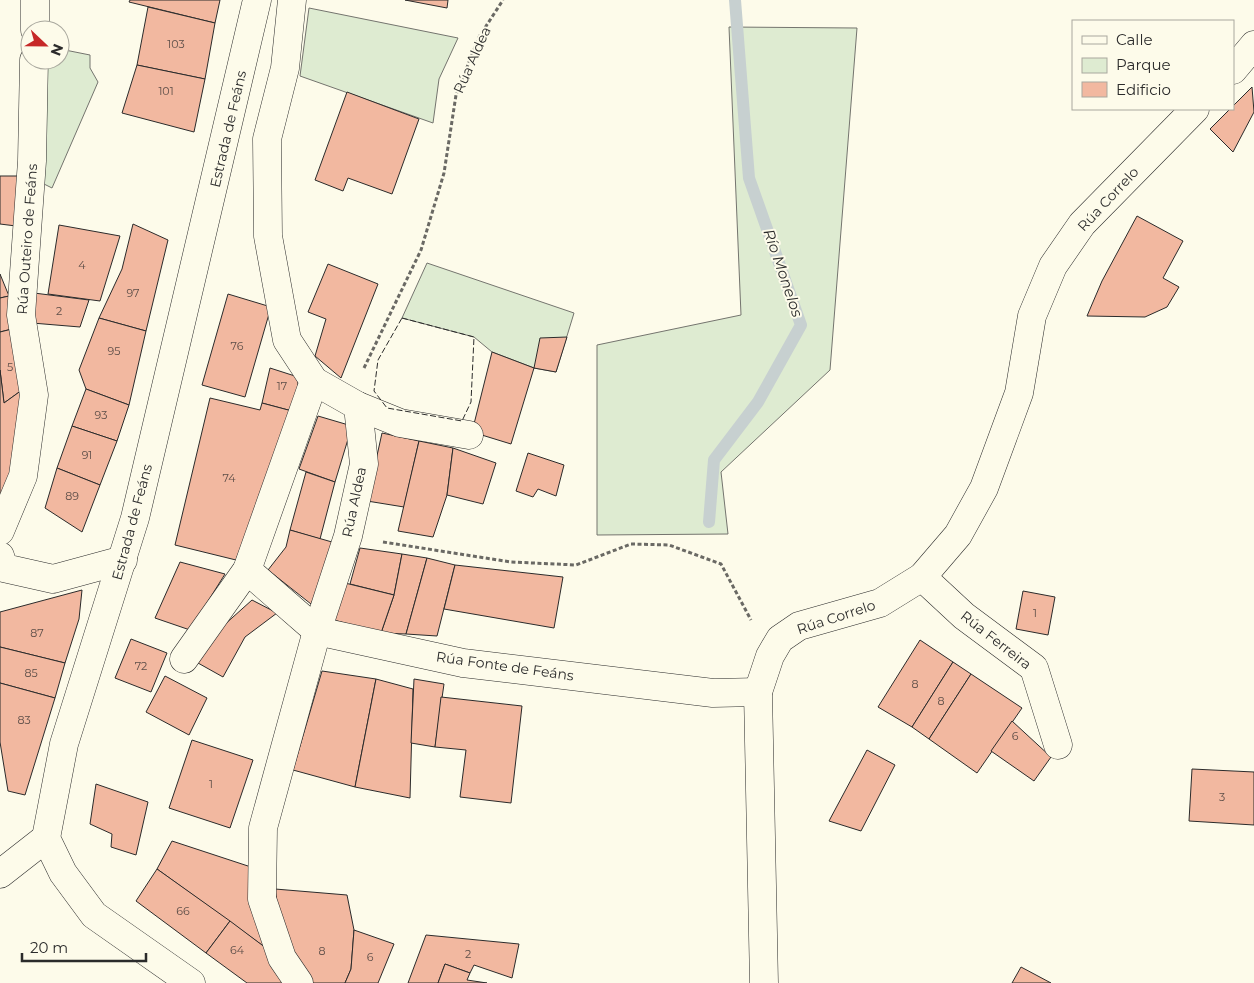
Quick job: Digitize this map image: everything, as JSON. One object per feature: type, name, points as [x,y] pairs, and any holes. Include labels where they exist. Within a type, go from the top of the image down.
[{"type":"street","points":[[35,0],[35,20]]},
{"type":"street","name":"Estrada de Feáns","points":[[46,838],[64,744],[135,518],[257,0]]},
{"type":"street","points":[[292,0],[285,68],[267,139],[268,236],[288,340],[314,381],[358,406],[400,423],[469,435]]},
{"type":"street","points":[[1234,69],[1254,45]]},
{"type":"street","name":"Rúa Outeiro de Feáns","points":[[0,531],[24,476],[34,395],[21,315],[32,161],[34,70]]},
{"type":"street","name":"Rúa Correlo","points":[[764,983],[758,692],[770,656],[780,638],[799,626],[880,603],[922,577],[958,535],[984,488],[1019,393],[1032,316],[1053,266],[1082,224],[1194,110]]},
{"type":"street","points":[[184,659],[247,570],[314,381]]},
{"type":"street","name":"Rúa Aldea","points":[[299,983],[282,958],[262,899],[263,828],[317,631],[348,536],[364,464],[358,406]]},
{"type":"street","points":[[0,556],[4,568],[53,578],[123,560]]},
{"type":"street","name":"Rúa Fonte de Feáns","points":[[247,570],[317,631],[463,663],[713,693],[758,692]]},
{"type":"street","name":"Rúa Ferreira","points":[[922,577],[964,616],[1034,668],[1058,745]]},
{"type":"street","points":[[0,874],[46,838],[63,872],[94,915],[190,983]]},
{"type":"path","name":"Rúa Aldea","points":[[358,406],[365,364],[421,250],[444,173],[456,95],[479,37],[503,0]]},
{"type":"path","points":[[348,536],[512,562],[576,565],[631,544],[669,545],[722,564],[770,656]]},
{"type":"green space","points":[[309,8],[458,38],[439,79],[433,123],[300,76]]},
{"type":"green space","points":[[729,27],[857,28],[830,370],[721,472],[728,534],[597,535],[597,345],[741,315]]},
{"type":"green space","points":[[70,51],[90,55],[90,68],[98,82],[52,188],[38,181],[42,70],[70,70]]},
{"type":"green space","points":[[427,263],[574,313],[556,372],[534,368],[492,352],[474,337],[402,318]]},
{"type":"building","points":[[130,0],[220,0],[215,23],[129,2]]},
{"type":"building","points":[[405,0],[448,0],[447,8]]},
{"type":"building","points":[[148,7],[215,23],[205,79],[137,65]]},
{"type":"building","points":[[137,65],[205,79],[194,132],[122,113]]},
{"type":"building","points":[[1252,87],[1254,112],[1233,152],[1210,129],[1229,110],[1234,110],[1234,105]]},
{"type":"building","points":[[347,92],[419,119],[392,194],[348,178],[343,191],[315,180]]},
{"type":"building","points":[[0,176],[18,176],[16,226],[0,224]]},
{"type":"building","points":[[1137,216],[1183,241],[1163,278],[1179,287],[1167,307],[1145,317],[1087,316],[1102,281]]},
{"type":"building","points":[[133,224],[168,240],[146,331],[99,318],[122,269]]},
{"type":"building","points":[[59,225],[120,236],[100,301],[48,294]]},
{"type":"building","points":[[328,264],[378,284],[341,378],[315,356],[326,319],[308,312]]},
{"type":"building","points":[[0,274],[9,296],[0,298]]},
{"type":"building","points":[[34,293],[89,300],[80,327],[32,323]]},
{"type":"building","points":[[228,294],[271,307],[245,397],[202,385]]},
{"type":"building","points":[[9,296],[16,328],[0,332],[0,298]]},
{"type":"building","points":[[99,318],[146,331],[129,405],[86,389],[79,370]]},
{"type":"building","points":[[16,328],[22,390],[4,403],[0,370],[0,332]]},
{"type":"building","points":[[567,337],[556,372],[534,368],[540,338]]},
{"type":"building","points":[[492,352],[534,368],[511,444],[472,432]]},
{"type":"building","points":[[270,368],[298,377],[298,395],[292,411],[262,403]]},
{"type":"building","points":[[0,370],[4,403],[22,390],[22,432],[0,509]]},
{"type":"building","points":[[86,389],[129,405],[117,441],[72,426]]},
{"type":"building","points":[[210,398],[260,410],[262,403],[292,411],[236,560],[175,545]]},
{"type":"building","points":[[318,416],[352,426],[335,482],[299,469]]},
{"type":"building","points":[[72,426],[117,441],[100,485],[57,468]]},
{"type":"building","points":[[382,433],[419,441],[404,507],[367,501]]},
{"type":"building","points":[[419,441],[453,448],[447,495],[433,537],[398,531]]},
{"type":"building","points":[[453,448],[496,463],[483,504],[447,495]]},
{"type":"building","points":[[528,453],[564,465],[556,496],[538,489],[533,497],[516,491]]},
{"type":"building","points":[[57,468],[100,485],[82,532],[45,508]]},
{"type":"building","points":[[306,472],[335,482],[320,539],[290,530]]},
{"type":"building","points":[[290,530],[339,544],[311,604],[268,570],[286,547]]},
{"type":"building","points":[[360,548],[402,554],[394,595],[350,584]]},
{"type":"building","points":[[402,554],[427,558],[406,634],[381,633],[394,595]]},
{"type":"building","points":[[427,558],[455,565],[437,636],[406,634]]},
{"type":"building","points":[[180,562],[225,574],[190,630],[155,618]]},
{"type":"building","points":[[455,565],[563,577],[554,628],[444,609]]},
{"type":"building","points":[[345,583],[394,595],[381,633],[330,619]]},
{"type":"building","points":[[82,590],[79,619],[65,663],[0,647],[0,612]]},
{"type":"building","points":[[1023,591],[1055,597],[1048,635],[1016,629]]},
{"type":"building","points":[[252,600],[277,613],[245,637],[223,677],[198,663],[223,626]]},
{"type":"building","points":[[131,639],[167,653],[151,692],[115,678]]},
{"type":"building","points":[[920,640],[953,662],[912,727],[878,707]]},
{"type":"building","points":[[0,647],[65,663],[55,698],[0,683]]},
{"type":"building","points":[[953,662],[971,674],[929,739],[912,727]]},
{"type":"building","points":[[322,671],[376,679],[355,787],[293,770]]},
{"type":"building","points":[[971,674],[1022,708],[977,773],[929,739]]},
{"type":"building","points":[[165,676],[207,698],[189,735],[146,712]]},
{"type":"building","points":[[376,679],[413,689],[410,798],[355,787]]},
{"type":"building","points":[[414,679],[444,684],[435,747],[411,743]]},
{"type":"building","points":[[0,683],[55,698],[25,795],[8,791],[0,742]]},
{"type":"building","points":[[441,697],[522,706],[511,803],[460,797],[466,750],[435,747]]},
{"type":"building","points":[[1012,721],[1051,757],[1034,781],[991,751]]},
{"type":"building","points":[[192,740],[253,760],[230,828],[169,808]]},
{"type":"building","points":[[867,750],[895,765],[861,831],[829,821]]},
{"type":"building","points":[[1192,769],[1254,772],[1254,825],[1189,821]]},
{"type":"building","points":[[96,784],[148,802],[136,855],[111,847],[112,834],[90,824]]},
{"type":"building","points":[[172,841],[251,867],[266,948],[157,869]]},
{"type":"building","points":[[157,869],[230,921],[206,953],[136,901]]},
{"type":"building","points":[[275,889],[347,895],[354,930],[351,969],[345,983],[312,983],[281,933]]},
{"type":"building","points":[[230,921],[266,948],[282,983],[247,983],[206,953]]},
{"type":"building","points":[[354,930],[394,944],[378,983],[345,983],[351,969]]},
{"type":"building","points":[[426,935],[519,944],[512,978],[474,965],[470,973],[445,964],[438,983],[408,983]]},
{"type":"building","points":[[445,964],[470,973],[467,980],[487,983],[438,983]]},
{"type":"building","points":[[1021,967],[1051,983],[1012,983]]},
{"type":"waterway","name":"Río Monelos","points":[[709,522],[714,460],[758,402],[801,325],[749,178],[735,0]]},
{"type":"fence","points":[[402,318],[474,337],[471,402],[462,421],[387,408],[374,391],[378,360],[402,318]]}]
